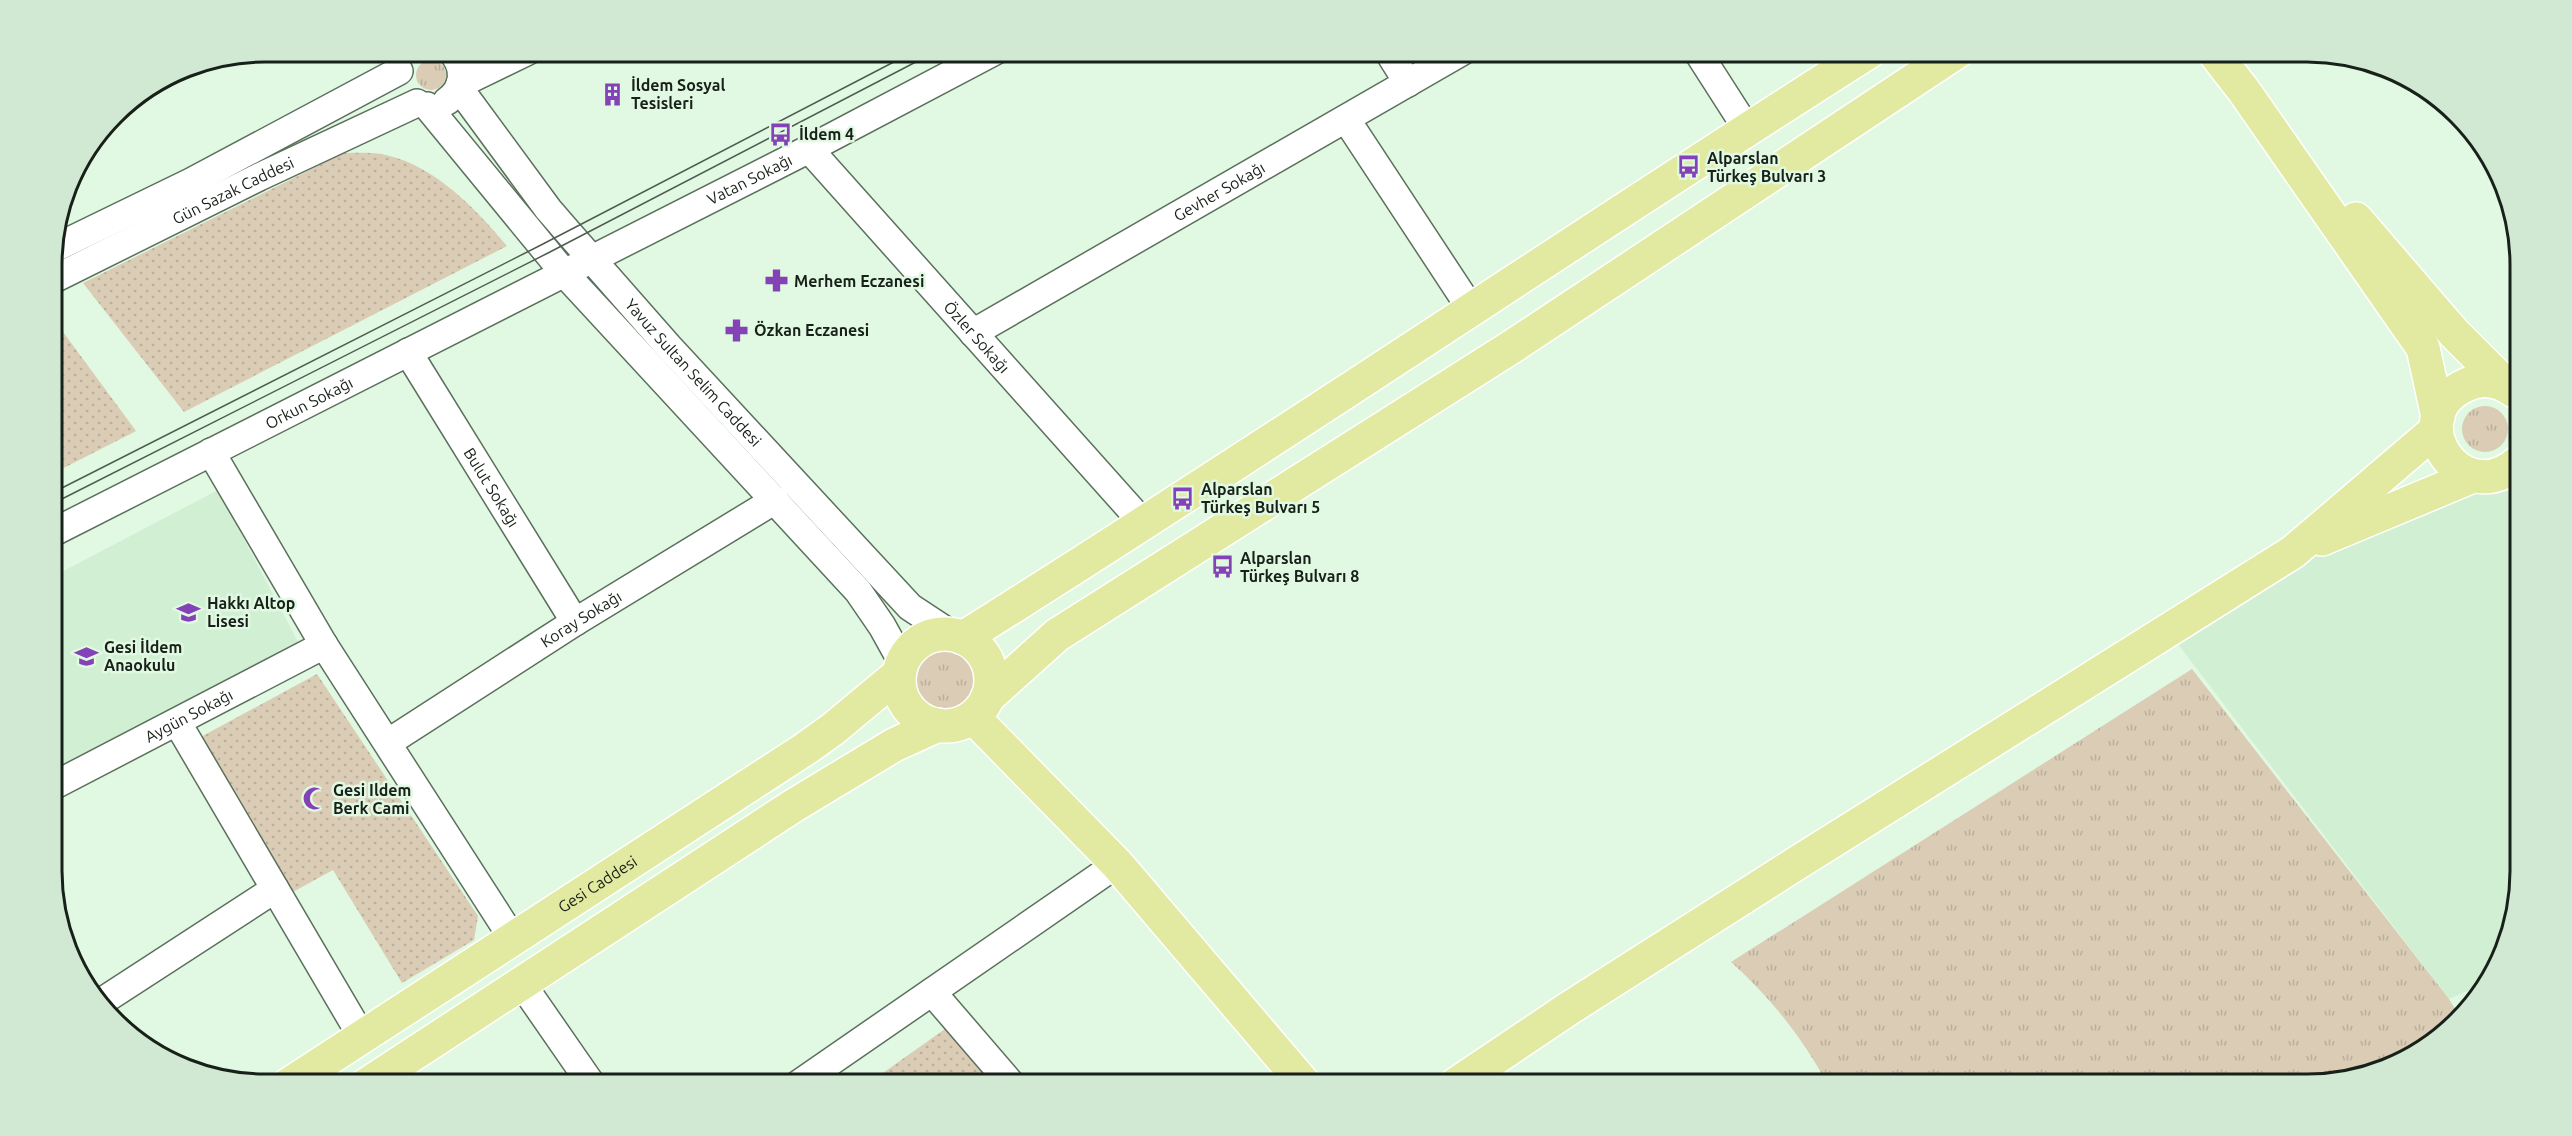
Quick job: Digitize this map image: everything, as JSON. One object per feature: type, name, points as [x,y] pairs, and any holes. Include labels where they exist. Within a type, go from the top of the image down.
[{"type":"main road","points":[[1853,62],[1144,524],[957,636],[927,638],[917,643],[901,668],[902,698],[908,708],[916,716],[938,725],[951,726],[980,707],[1057,635],[1513,346],[1941,62]]},
{"type":"main road","points":[[2222,62],[2423,348],[2437,423],[2438,442],[2447,459],[2461,471],[2473,476]]},
{"type":"main road","points":[[2241,62],[2254,87],[2363,228],[2454,333],[2510,387]]},
{"type":"main road","points":[[2293,552],[2437,423],[2450,395],[2471,382],[2484,381],[2510,390]]},
{"type":"main road","points":[[1472,1074],[1787,869],[2293,552],[2473,476],[2498,475],[2510,468]]},
{"type":"main road","points":[[957,636],[973,644],[987,663],[990,686],[980,707]]},
{"type":"main road","name":"Gesi Caddesi","points":[[305,1074],[805,749],[833,729],[901,668]]},
{"type":"main road","points":[[980,707],[1296,1074]]},
{"type":"main road","points":[[383,1074],[793,806],[894,745],[938,725]]},
{"type":"street","name":"Gün Sazak Caddesi","points":[[63,244],[191,182],[397,62]]},
{"type":"street","name":"Yavuz Sultan Selim Caddesi","points":[[402,62],[403,90],[422,105],[565,274],[858,591],[882,626],[901,668]]},
{"type":"street","points":[[458,62],[462,69],[460,86]]},
{"type":"street","name":"Gün Sazak Caddesi","points":[[62,275],[259,177],[422,105],[446,102],[460,86],[507,62]]},
{"type":"street","name":"Vatan Sokağı","points":[[565,274],[975,62]]},
{"type":"street","points":[[1395,62],[1408,83]]},
{"type":"street","name":"Gevher Sokağı","points":[[973,333],[1444,62]]},
{"type":"street","points":[[1704,62],[1747,129]]},
{"type":"street","name":"Yavuz Sultan Selim Caddesi","points":[[460,86],[548,208],[668,346],[910,607],[957,636]]},
{"type":"street","points":[[1346,119],[1471,309]]},
{"type":"street","name":"Özler Sokağı","points":[[809,149],[1144,524]]},
{"type":"street","name":"Orkun Sokağı","points":[[62,528],[565,274]]},
{"type":"street","name":"Bulut Sokağı","points":[[408,352],[575,622]]},
{"type":"street","points":[[211,452],[324,645],[389,742],[513,939]]},
{"type":"street","name":"Koray Sokağı","points":[[389,742],[575,622],[775,500]]},
{"type":"street","name":"Aygün Sokağı","points":[[62,781],[324,645]]},
{"type":"street","points":[[177,722],[362,1037]]},
{"type":"street","points":[[813,1074],[1117,864]]},
{"type":"street","points":[[106,999],[275,889]]},
{"type":"street","points":[[522,984],[584,1074]]},
{"type":"street","points":[[932,992],[1003,1074]]},
{"type":"shaded area","points":[[2510,470],[2510,885],[2507,911],[2500,937],[2483,973],[2473,988],[2449,999],[2168,631],[2293,552]]},
{"type":"shaded area","name":"Hakkı Altop Lisesi","points":[[218,490],[306,657],[62,786],[62,572]]},
{"type":"green space","points":[[425,62],[437,62],[446,75],[444,81],[431,90],[421,85],[416,75]]},
{"type":"green space","points":[[344,153],[386,155],[421,169],[438,179],[468,204],[507,246],[184,412],[83,283]]},
{"type":"green space","points":[[62,331],[136,431],[62,469]]},
{"type":"green space","points":[[2485,406],[2501,413],[2508,429],[2501,445],[2485,452],[2469,445],[2462,429],[2469,413]]},
{"type":"green space","points":[[939,648],[951,648],[968,657],[975,668],[977,680],[975,692],[968,703],[951,712],[939,712],[927,707],[918,698],[913,686],[913,674],[918,662],[927,653]]},
{"type":"green space","points":[[2192,669],[2456,1010],[2431,1033],[2398,1054],[2347,1071],[2321,1074],[1822,1074],[1785,1019],[1731,962]]},
{"type":"green space","points":[[317,674],[478,916],[474,940],[402,983],[333,870],[291,893],[199,738]]},
{"type":"green space","points":[[952,1024],[996,1074],[882,1074]]},
{"type":"tram line","points":[[62,488],[541,245],[894,62]]},
{"type":"tram line","points":[[62,499],[548,253],[916,62]]},
{"type":"place","name":"İldem Sosyal Tesisleri","points":[[613,94]]},
{"type":"place","name":"İldem 4","points":[[781,134]]},
{"type":"place","name":"Alparslan Türkeş Bulvarı 3","points":[[1689,167]]},
{"type":"place","name":"Merhem Eczanesi","points":[[776,281]]},
{"type":"place","name":"Özkan Eczanesi","points":[[736,330]]},
{"type":"place","name":"Alparslan Türkeş Bulvarı 5","points":[[1183,498]]},
{"type":"place","name":"Alparslan Türkeş Bulvarı 8","points":[[1222,567]]},
{"type":"place","name":"Hakkı Altop Lisesi","points":[[189,612]]},
{"type":"place","name":"Gesi İldem Anaokulu","points":[[86,656]]},
{"type":"place","name":"Gesi Ildem Berk Cami","points":[[315,799]]}]
